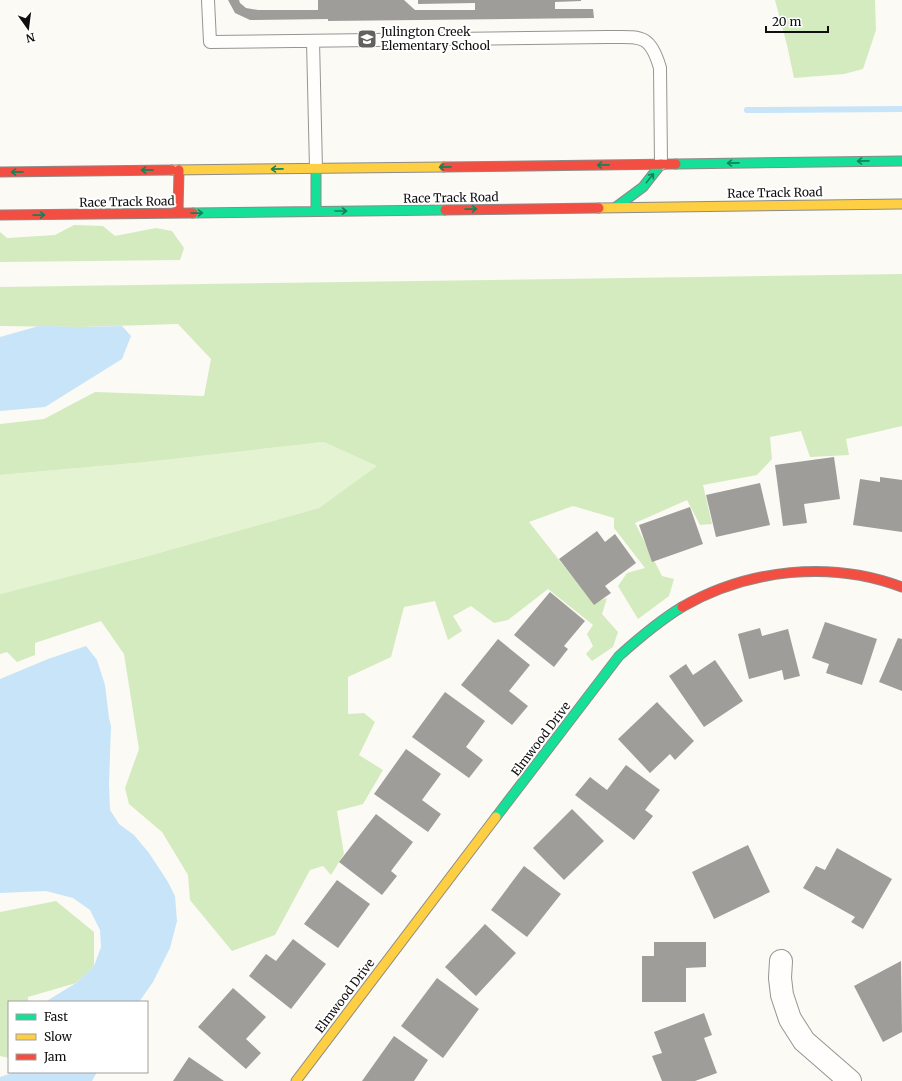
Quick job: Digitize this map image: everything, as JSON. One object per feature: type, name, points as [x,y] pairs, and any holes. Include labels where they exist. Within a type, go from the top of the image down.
[{"type":"main road","points":[[0,172],[902,161]]},
{"type":"main road","points":[[616,207],[643,186],[661,164]]},
{"type":"main road","points":[[316,169],[316,211]]},
{"type":"main road","points":[[178,213],[179,170]]},
{"type":"main road","name":"Race Track Road","points":[[0,215],[902,204]]},
{"type":"main road","name":"Elmwood Drive","points":[[296,1081],[619,656],[664,618],[702,596],[729,585],[755,577],[791,572],[828,571],[864,576],[902,587]]},
{"type":"street","points":[[781,961],[780,978],[782,995],[790,1019],[804,1041],[850,1081]]},
{"type":"lane","points":[[208,0],[210,42],[608,37],[632,37],[643,39],[651,45],[656,54],[660,68],[661,164]]},
{"type":"lane","points":[[313,41],[316,169]]},
{"type":"green space","points":[[775,0],[875,0],[876,30],[863,69],[844,74],[794,78]]},
{"type":"green space","points":[[74,225],[103,226],[115,236],[156,228],[172,231],[184,248],[180,260],[0,262],[0,232],[7,238],[55,235]]},
{"type":"green space","points":[[902,274],[902,426],[846,439],[849,455],[810,457],[801,431],[770,437],[772,459],[757,475],[703,485],[712,524],[700,525],[687,500],[635,523],[662,576],[674,579],[669,596],[638,619],[618,586],[627,573],[645,568],[614,528],[614,518],[573,506],[529,522],[593,603],[607,598],[602,614],[618,632],[613,647],[592,661],[586,654],[593,646],[587,634],[593,625],[548,589],[508,620],[494,623],[471,606],[453,616],[462,631],[448,640],[435,601],[404,607],[391,657],[348,677],[348,714],[364,713],[375,722],[359,755],[383,770],[363,804],[337,811],[344,854],[331,875],[323,866],[310,870],[275,935],[232,951],[190,900],[188,875],[162,832],[129,804],[125,788],[139,749],[124,654],[101,621],[35,643],[35,655],[17,662],[7,652],[0,654],[0,594],[141,558],[319,508],[377,466],[324,442],[146,462],[0,475],[0,424],[44,419],[95,392],[204,396],[211,359],[178,324],[80,327],[0,326],[0,287]]},
{"type":"green space","points":[[324,442],[378,466],[319,508],[141,558],[0,594],[0,475],[146,462]]},
{"type":"green space","points":[[56,901],[94,932],[94,966],[76,983],[28,997],[28,1001],[8,1001],[8,1058],[0,1056],[0,912]]},
{"type":"water","points":[[39,326],[122,326],[131,336],[122,359],[45,407],[0,411],[0,337]]},
{"type":"water","points":[[86,646],[97,660],[105,685],[111,726],[109,784],[110,810],[119,824],[134,835],[149,853],[168,882],[175,896],[177,921],[170,948],[153,982],[140,1001],[47,1001],[76,983],[94,966],[101,947],[100,930],[90,910],[73,898],[46,891],[0,893],[0,679],[48,659]]},
{"type":"water","points":[[12,1073],[96,1073],[92,1081],[0,1081],[0,1077]]},
{"type":"building","points":[[228,0],[239,0],[240,3],[246,8],[258,10],[318,10],[318,0],[404,0],[415,10],[475,10],[475,3],[418,4],[418,0],[581,0],[555,2],[555,9],[593,9],[594,18],[328,21],[328,19],[250,20],[235,13]]},
{"type":"building","points":[[834,457],[840,499],[804,504],[807,523],[783,526],[775,465]]},
{"type":"building","points":[[880,477],[902,480],[902,532],[853,525],[860,479],[880,482]]},
{"type":"building","points":[[760,483],[770,525],[716,537],[706,495]]},
{"type":"building","points":[[690,507],[703,544],[652,562],[639,525]]},
{"type":"building","points":[[597,531],[605,542],[615,534],[636,563],[605,586],[611,593],[594,605],[559,559]]},
{"type":"building","points":[[550,592],[585,621],[564,646],[568,649],[554,667],[514,635]]},
{"type":"building","points":[[825,622],[877,639],[862,685],[826,673],[829,664],[812,658]]},
{"type":"building","points":[[760,628],[762,636],[788,629],[800,676],[784,680],[782,670],[749,679],[738,634]]},
{"type":"building","points":[[898,638],[902,639],[902,691],[879,682]]},
{"type":"building","points":[[498,639],[530,665],[509,691],[528,706],[512,725],[461,685]]},
{"type":"building","points":[[715,660],[743,701],[704,727],[669,676],[686,664],[693,675]]},
{"type":"building","points":[[445,692],[485,721],[466,747],[483,760],[469,778],[412,737]]},
{"type":"building","points":[[657,702],[694,741],[675,760],[670,754],[650,773],[618,739]]},
{"type":"building","points":[[406,749],[441,774],[422,800],[441,814],[428,832],[374,794]]},
{"type":"building","points":[[626,765],[660,790],[645,810],[653,816],[634,840],[575,795],[590,777],[607,790]]},
{"type":"building","points":[[572,809],[604,841],[564,880],[533,848]]},
{"type":"building","points":[[376,814],[413,842],[391,871],[397,876],[382,895],[339,862]]},
{"type":"building","points":[[748,845],[770,892],[714,919],[692,872]]},
{"type":"building","points":[[837,848],[892,879],[863,929],[851,922],[855,917],[803,888],[816,866],[825,870]]},
{"type":"building","points":[[524,866],[561,894],[527,937],[491,910]]},
{"type":"building","points":[[337,880],[370,904],[338,948],[304,924]]},
{"type":"building","points":[[485,924],[516,953],[476,996],[445,967]]},
{"type":"building","points":[[293,939],[326,964],[291,1009],[249,976],[266,954],[276,961]]},
{"type":"building","points":[[654,942],[706,942],[706,967],[686,968],[686,1002],[642,1002],[642,956],[654,956]]},
{"type":"building","points":[[901,961],[902,1032],[883,1042],[854,986]]},
{"type":"building","points":[[437,978],[479,1009],[443,1058],[401,1026]]},
{"type":"building","points":[[233,988],[266,1017],[246,1039],[261,1053],[246,1069],[198,1027]]},
{"type":"building","points":[[704,1013],[712,1035],[704,1038],[717,1073],[695,1081],[662,1081],[652,1056],[662,1053],[654,1032]]},
{"type":"building","points":[[394,1036],[428,1060],[414,1081],[362,1081]]},
{"type":"building","points":[[189,1057],[224,1081],[173,1081]]},
{"type":"waterway","points":[[747,110],[902,109]]},
{"type":"traffic: fast","points":[[676,164],[902,161]]},
{"type":"traffic: fast","points":[[616,207],[643,187],[661,164]]},
{"type":"traffic: fast","points":[[316,169],[316,211]]},
{"type":"traffic: fast","points":[[193,213],[445,210]]},
{"type":"traffic: fast","points":[[496,817],[619,656],[649,630],[682,607]]},
{"type":"traffic: slow","points":[[172,170],[444,167]]},
{"type":"traffic: slow","points":[[599,208],[902,204]]},
{"type":"traffic: slow","points":[[296,1081],[496,817]]},
{"type":"traffic: jam","points":[[444,167],[676,164]]},
{"type":"traffic: jam","points":[[0,172],[172,170]]},
{"type":"traffic: jam","points":[[178,213],[179,170]]},
{"type":"traffic: jam","points":[[445,210],[599,208]]},
{"type":"traffic: jam","points":[[0,215],[193,213]]},
{"type":"traffic: jam","points":[[682,607],[707,594],[734,584],[762,577],[790,573],[819,571],[847,573],[902,587]]},
{"type":"place","name":"Julington Creek Elementary School","points":[[367,39]]}]
